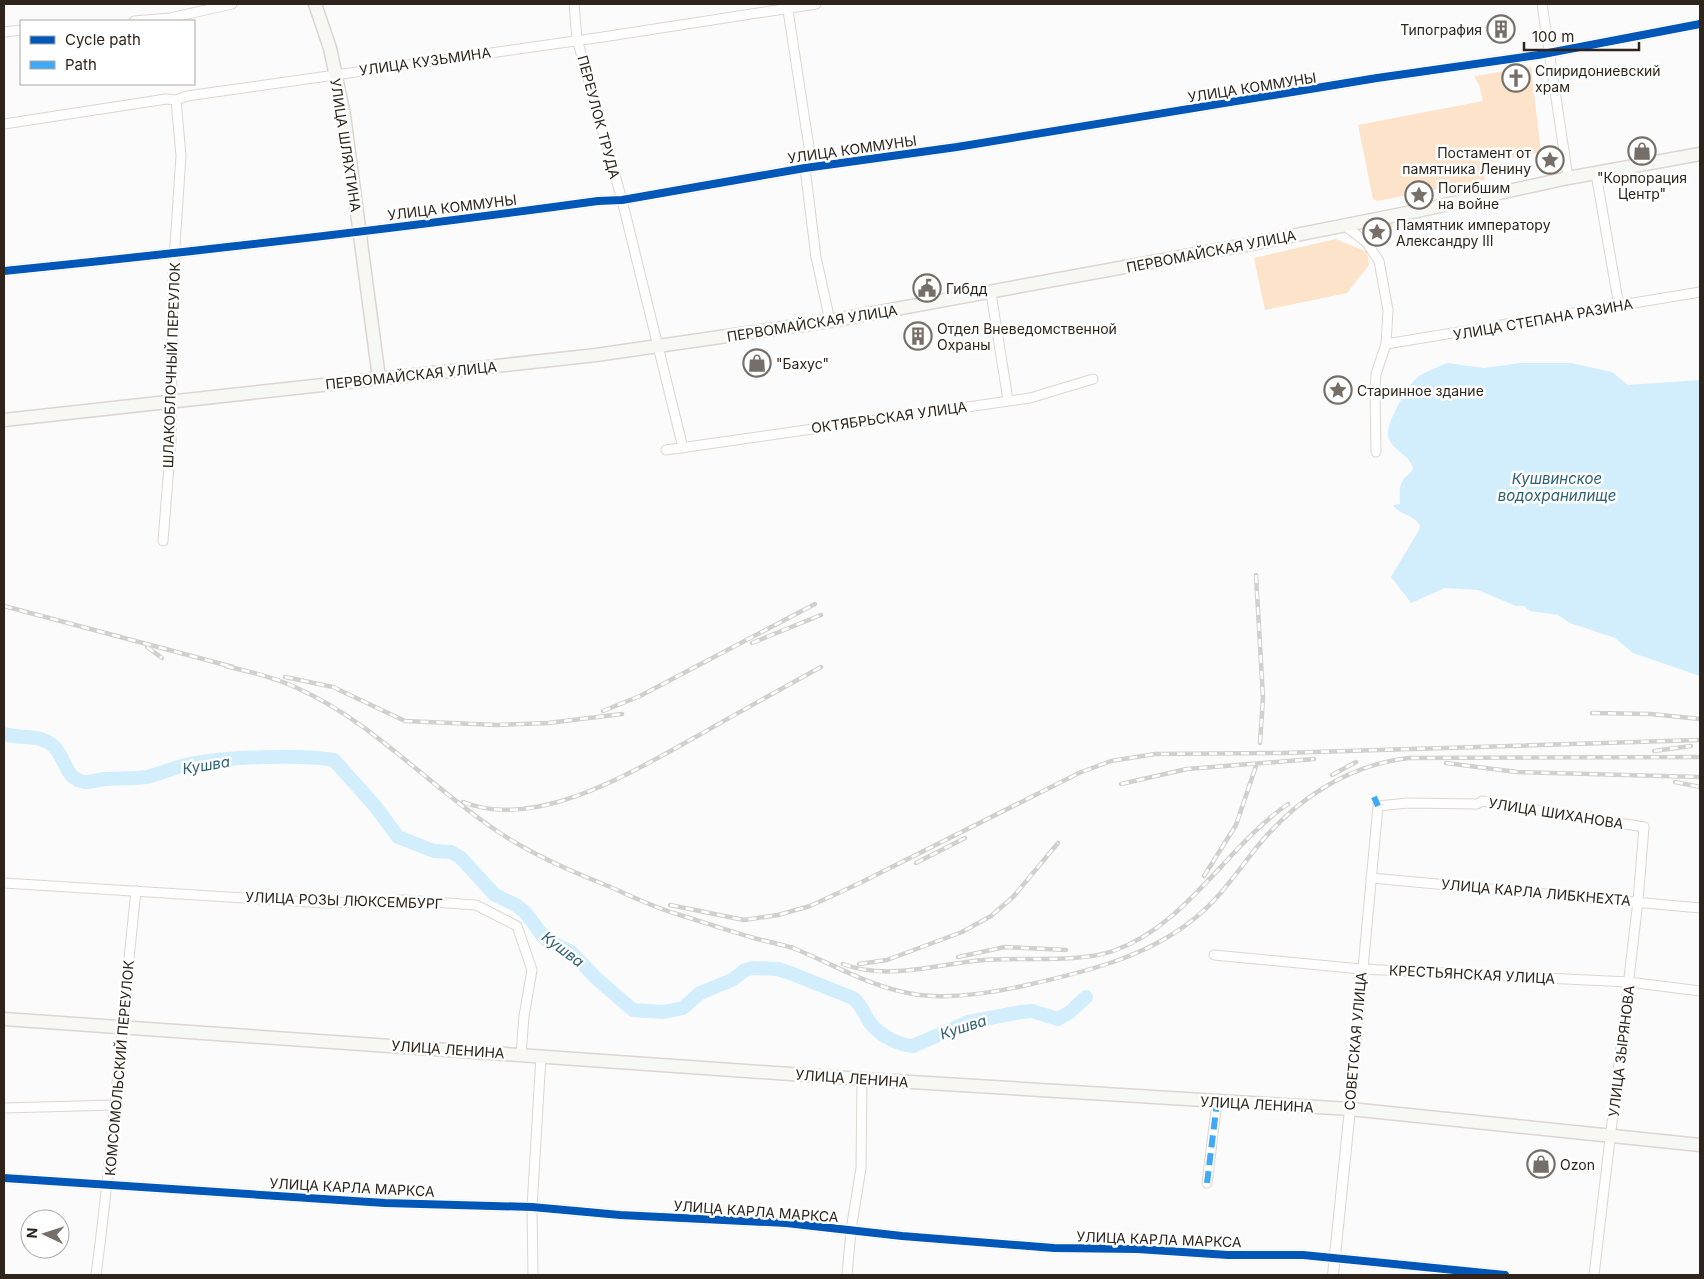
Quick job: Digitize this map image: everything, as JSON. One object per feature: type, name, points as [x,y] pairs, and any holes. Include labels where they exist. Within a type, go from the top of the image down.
[{"type":"main road","name":"УЛИЦА ШЛЯХТИНА","points":[[315,4],[336,74],[349,150],[379,378]]},
{"type":"main road","name":"ПЕРВОМАЙСКАЯ УЛИЦА","points":[[4,420],[658,346],[830,321],[991,294],[1344,225],[1568,178],[1700,154]]},
{"type":"main road","name":"УЛИЦА ЛЕНИНА","points":[[4,1019],[862,1079],[1350,1109],[1700,1145]]},
{"type":"street","points":[[146,20],[170,18],[232,4]]},
{"type":"street","name":"ПЕРЕУЛОК ТРУДА","points":[[574,4],[577,39],[622,200],[683,448]]},
{"type":"street","name":"УЛИЦА КУЗЬМИНА","points":[[4,124],[166,99],[176,100],[187,96],[336,74],[577,39],[603,37],[788,5],[816,4]]},
{"type":"street","points":[[1542,4],[1568,178]]},
{"type":"street","points":[[788,5],[809,168],[816,257],[830,321]]},
{"type":"street","name":"УЛИЦА КОММУНЫ","points":[[4,271],[175,254],[403,227],[598,201],[622,200],[809,168],[957,147],[1549,52],[1700,24]]},
{"type":"street","points":[[4,32],[20,30]]},
{"type":"street","name":"ШЛАКОБЛОЧНЫЙ ПЕРЕУЛОК","points":[[163,542],[170,440],[175,254],[181,156],[176,100]]},
{"type":"street","points":[[1596,174],[1619,306]]},
{"type":"street","points":[[1344,225],[1367,244],[1379,261],[1388,310],[1386,344],[1376,374],[1376,452]]},
{"type":"street","name":"УЛИЦА СТЕПАНА РАЗИНА","points":[[1386,344],[1700,292]]},
{"type":"street","points":[[991,294],[1008,400]]},
{"type":"street","name":"ОКТЯБРЬСКАЯ УЛИЦА","points":[[666,450],[1030,398],[1093,379]]},
{"type":"street","name":"УЛИЦА ШИХАНОВА","points":[[1378,806],[1408,802],[1477,804],[1482,801],[1644,827]]},
{"type":"street","name":"СОВЕТСКАЯ УЛИЦА","points":[[1333,1275],[1378,806]]},
{"type":"street","name":"УЛИЦА ЗЫРЯНОВА","points":[[1594,1275],[1629,982],[1644,827]]},
{"type":"street","name":"УЛИЦА КАРЛА ЛИБКНЕХТА","points":[[1371,878],[1700,908]]},
{"type":"street","name":"УЛИЦА РОЗЫ ЛЮКСЕМБУРГ","points":[[4,883],[325,903],[404,900],[476,905],[517,926],[532,970],[520,1054]]},
{"type":"street","name":"КОМСОМОЛЬСКИЙ ПЕРЕУЛОК","points":[[96,1275],[109,1183],[121,1027],[136,891]]},
{"type":"street","name":"КРЕСТЬЯНСКАЯ УЛИЦА","points":[[1214,955],[1361,969],[1629,982],[1700,991]]},
{"type":"street","points":[[533,1275],[532,1207],[541,1056]]},
{"type":"street","points":[[847,1275],[851,1230],[861,1168],[862,1079]]},
{"type":"street","points":[[1207,1183],[1217,1102]]},
{"type":"street","points":[[4,1108],[115,1105]]},
{"type":"street","name":"УЛИЦА КАРЛА МАРКСА","points":[[4,1178],[109,1183],[385,1203],[532,1207],[620,1215],[786,1224],[1054,1248],[1129,1248],[1228,1255],[1303,1255],[1505,1275]]},
{"type":"shaded area","points":[[1531,67],[1541,152],[1483,164],[1485,180],[1377,201],[1373,199],[1358,125],[1483,101],[1479,85],[1474,76]]},
{"type":"shaded area","points":[[1392,220],[1393,225],[1386,238],[1376,240],[1363,231],[1362,227]]},
{"type":"shaded area","points":[[1336,239],[1367,252],[1369,265],[1347,293],[1265,310],[1254,258]]},
{"type":"water","name":"Кушвинское водохранилище","points":[[1447,363],[1484,368],[1521,363],[1571,363],[1612,372],[1628,385],[1700,380],[1700,676],[1633,653],[1615,638],[1570,623],[1558,615],[1530,611],[1524,606],[1516,606],[1478,590],[1445,588],[1411,603],[1391,577],[1420,526],[1414,519],[1399,511],[1393,505],[1400,504],[1401,483],[1413,468],[1408,459],[1390,441],[1388,430],[1399,404],[1415,380],[1422,374]]},
{"type":"waterway","name":"Кушва","points":[[4,734],[46,741],[60,754],[73,777],[85,782],[146,777],[190,764],[222,760],[262,757],[302,757],[334,760],[375,806],[398,837],[434,851],[451,852],[460,857],[495,895],[516,905],[525,912],[545,939],[571,952],[597,979],[633,1010],[663,1012],[683,1008],[700,993],[732,980],[745,970],[753,968],[778,969],[853,998],[859,1004],[871,1024],[880,1032],[896,1042],[913,1046],[968,1022],[1021,1012],[1032,1011],[1058,1019],[1070,1012],[1086,997]]},
{"type":"railway","points":[[1256,575],[1263,698],[1260,743]]},
{"type":"railway","points":[[603,711],[640,696],[815,604]]},
{"type":"railway","points":[[4,606],[233,667]]},
{"type":"railway","points":[[752,643],[821,615]]},
{"type":"railway","points":[[147,647],[162,658]]},
{"type":"railway","points":[[226,666],[280,681],[324,702],[374,735],[445,793],[494,829],[521,846],[578,874],[659,908],[793,948],[882,986],[897,991],[927,996],[970,995],[999,991],[1071,975],[1115,961],[1157,943],[1177,932],[1204,911],[1228,885],[1257,847],[1288,814],[1324,788],[1364,768],[1409,758],[1700,757]]},
{"type":"railway","points":[[463,802],[492,809],[523,809],[554,803],[586,792],[647,764],[821,667]]},
{"type":"railway","points":[[285,677],[333,687],[405,721],[497,725],[548,723],[622,714]]},
{"type":"railway","points":[[1592,713],[1651,714],[1700,719]]},
{"type":"railway","points":[[670,905],[744,920],[778,915],[810,906],[860,883],[1079,773],[1111,761],[1155,754],[1282,753],[1700,740]]},
{"type":"railway","points":[[1654,751],[1691,746]]},
{"type":"railway","points":[[1121,784],[1187,769],[1314,759]]},
{"type":"railway","points":[[1332,775],[1356,762]]},
{"type":"railway","points":[[1446,763],[1517,772],[1700,777]]},
{"type":"railway","points":[[1204,876],[1236,825],[1256,766]]},
{"type":"railway","points":[[1675,782],[1700,787]]},
{"type":"railway","points":[[843,964],[859,969],[891,971],[974,961],[1064,959],[1098,955],[1113,951],[1139,939],[1162,924],[1184,905],[1245,842],[1288,804]]},
{"type":"railway","points":[[916,863],[965,838]]},
{"type":"railway","points":[[859,964],[887,960],[962,932],[991,916],[1013,897],[1058,843]]},
{"type":"railway","points":[[958,957],[1005,947],[1066,950]]},
{"type":"marked path","points":[[1374,797],[1378,806]]},
{"type":"marked path","points":[[1207,1183],[1217,1102]]},
{"type":"cycle path","points":[[4,271],[450,221],[598,201],[622,200],[805,168],[957,147],[1377,78],[1538,55],[1700,24]]},
{"type":"cycle path","points":[[4,1178],[385,1203],[532,1207],[620,1215],[786,1223],[902,1236],[1054,1248],[1137,1249],[1228,1255],[1303,1255],[1505,1275]]},
{"type":"place","name":"Типография","points":[[1501,29]]},
{"type":"place","name":"Спиридониевский храм","points":[[1516,78]]},
{"type":"place","name":"\"Корпорация Центр\"","points":[[1642,151]]},
{"type":"place","name":"Постамент от памятника Ленину","points":[[1550,160]]},
{"type":"place","name":"Погибшим на войне","points":[[1419,195]]},
{"type":"place","name":"Памятник императору Александру III","points":[[1377,232]]},
{"type":"place","name":"Гибдд","points":[[927,288]]},
{"type":"place","name":"Отдел Вневедомственной Охраны","points":[[918,336]]},
{"type":"place","name":"\"Бахус\"","points":[[757,363]]},
{"type":"place","name":"Старинное здание","points":[[1338,390]]},
{"type":"place","name":"Ozon","points":[[1541,1164]]}]
